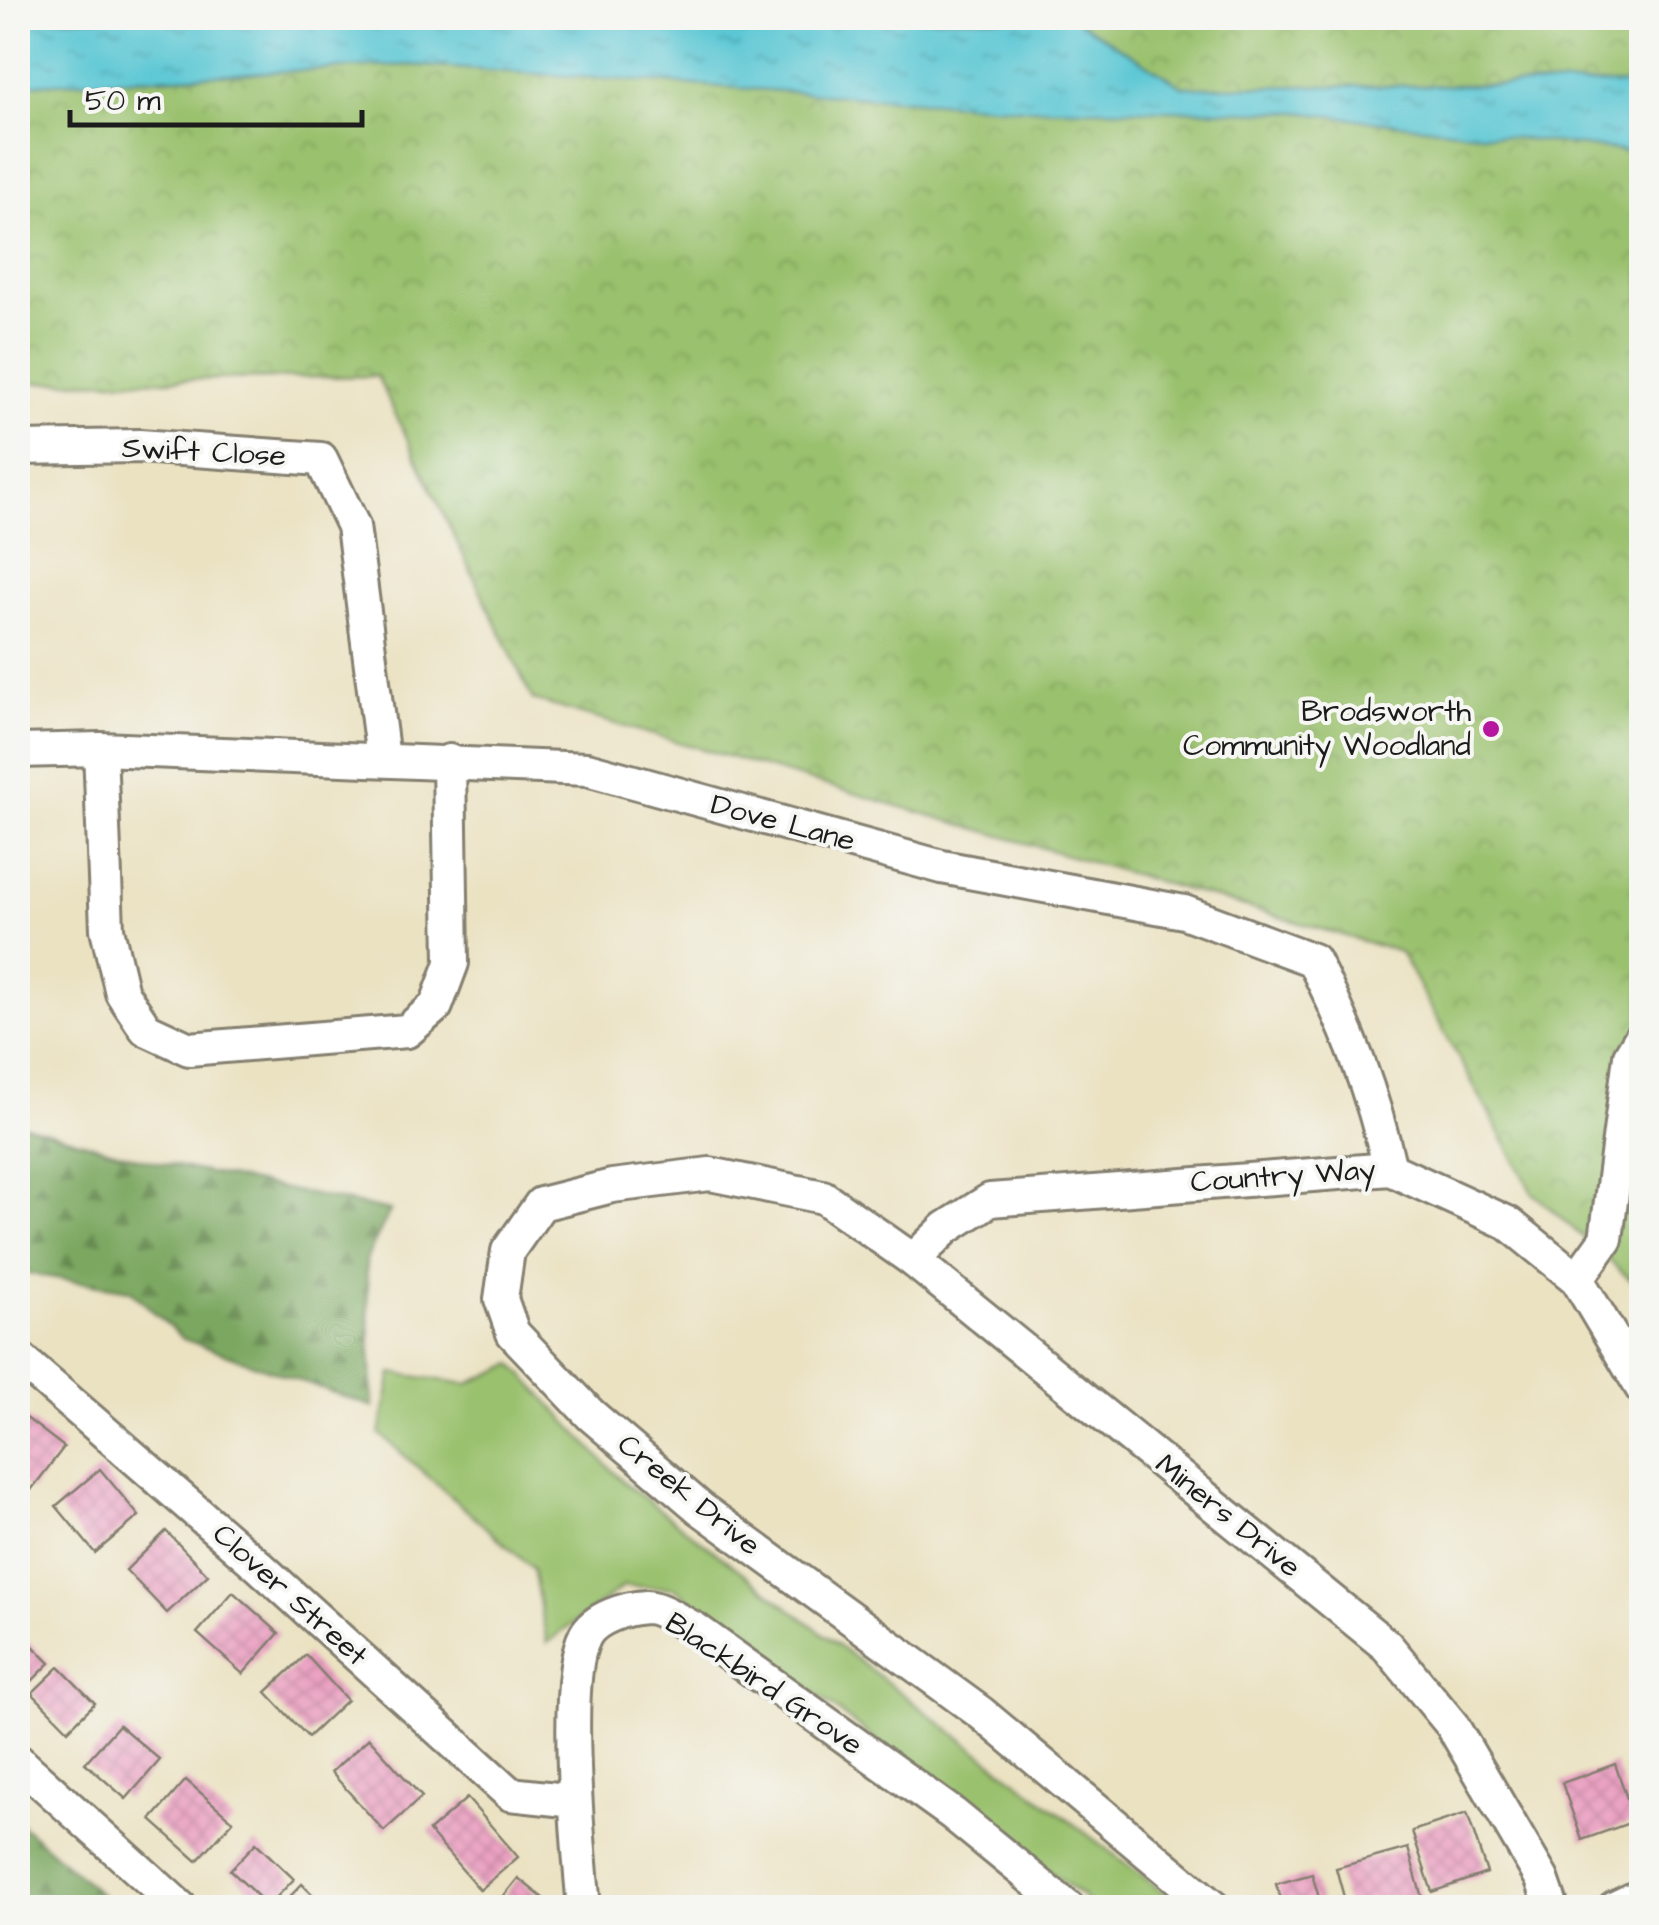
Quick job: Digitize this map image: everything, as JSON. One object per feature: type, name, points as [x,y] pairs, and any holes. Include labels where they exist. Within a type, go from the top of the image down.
[{"type":"street","name":"Swift Close","points":[[18,448],[139,446],[321,458],[353,526],[382,758]]},
{"type":"street","name":"Dove Lane","points":[[18,752],[100,749],[587,769],[942,867],[1184,912],[1312,960],[1354,1042],[1375,1101],[1390,1169]]},
{"type":"street","points":[[100,749],[107,929],[122,993],[146,1029],[189,1049],[407,1031],[436,1006],[452,963],[449,761]]},
{"type":"street","points":[[1577,1279],[1606,1240],[1630,1056],[1642,1036]]},
{"type":"street","name":"Country Way","points":[[914,1260],[946,1228],[990,1200],[1390,1169],[1508,1223],[1577,1279],[1642,1388]]},
{"type":"street","name":"Creek Drive","points":[[823,1197],[710,1174],[612,1186],[540,1204],[508,1250],[501,1299],[513,1333],[590,1416],[701,1509],[981,1714],[1214,1908]]},
{"type":"street","name":"Miners Drive","points":[[823,1197],[914,1260],[1387,1646],[1452,1724],[1542,1879],[1552,1908]]},
{"type":"street","name":"Clover Street","points":[[18,1357],[260,1567],[510,1794],[575,1801]]},
{"type":"street","name":"Blackbird Grove","points":[[584,1908],[575,1801],[576,1684],[585,1636],[604,1618],[648,1607],[695,1629],[952,1814],[1068,1908]]},
{"type":"street","points":[[18,1761],[180,1908]]},
{"type":"street","points":[[1614,1908],[1642,1895]]},
{"type":"green space","points":[[18,18],[1641,18],[1641,1289],[1533,1193],[1400,952],[533,700],[377,376],[18,383]]},
{"type":"green space","points":[[18,1123],[138,1158],[390,1211],[366,1260],[373,1407],[183,1339],[130,1290],[18,1272]]},
{"type":"green space","points":[[513,1364],[622,1481],[1183,1907],[1090,1907],[1083,1897],[675,1588],[624,1586],[547,1643],[533,1569],[380,1434],[392,1373],[468,1384]]},
{"type":"green space","points":[[18,1822],[115,1907],[18,1907]]},
{"type":"water","points":[[18,18],[1073,18],[1184,87],[1641,84],[1641,153],[1298,112],[1021,108],[411,65],[18,85]]},
{"type":"building","points":[[20,1413],[64,1447],[31,1490],[18,1480]]},
{"type":"building","points":[[100,1469],[139,1516],[95,1553],[56,1506]]},
{"type":"building","points":[[166,1531],[208,1575],[167,1613],[126,1570]]},
{"type":"building","points":[[233,1592],[279,1633],[243,1674],[197,1633]]},
{"type":"building","points":[[18,1631],[50,1663],[25,1688],[18,1681]]},
{"type":"building","points":[[306,1655],[347,1700],[308,1737],[266,1692]]},
{"type":"building","points":[[59,1667],[95,1703],[68,1730],[32,1693]]},
{"type":"building","points":[[119,1725],[160,1760],[126,1799],[85,1763]]},
{"type":"building","points":[[369,1738],[422,1797],[384,1831],[331,1772]]},
{"type":"building","points":[[1615,1764],[1635,1821],[1582,1840],[1562,1783]]},
{"type":"building","points":[[186,1780],[233,1821],[197,1861],[151,1820]]},
{"type":"building","points":[[467,1798],[518,1857],[480,1890],[429,1831]]},
{"type":"building","points":[[1467,1813],[1487,1873],[1432,1892],[1412,1831]]},
{"type":"building","points":[[256,1843],[294,1879],[268,1906],[230,1870]]},
{"type":"building","points":[[1408,1848],[1422,1898],[1388,1908],[1347,1908],[1336,1868]]},
{"type":"building","points":[[1312,1874],[1322,1908],[1283,1908],[1276,1884]]},
{"type":"building","points":[[518,1878],[548,1902],[544,1908],[494,1908]]},
{"type":"building","points":[[302,1884],[326,1908],[279,1908]]},
{"type":"place","name":"Brodsworth Community Woodland","points":[[1491,729]]}]
